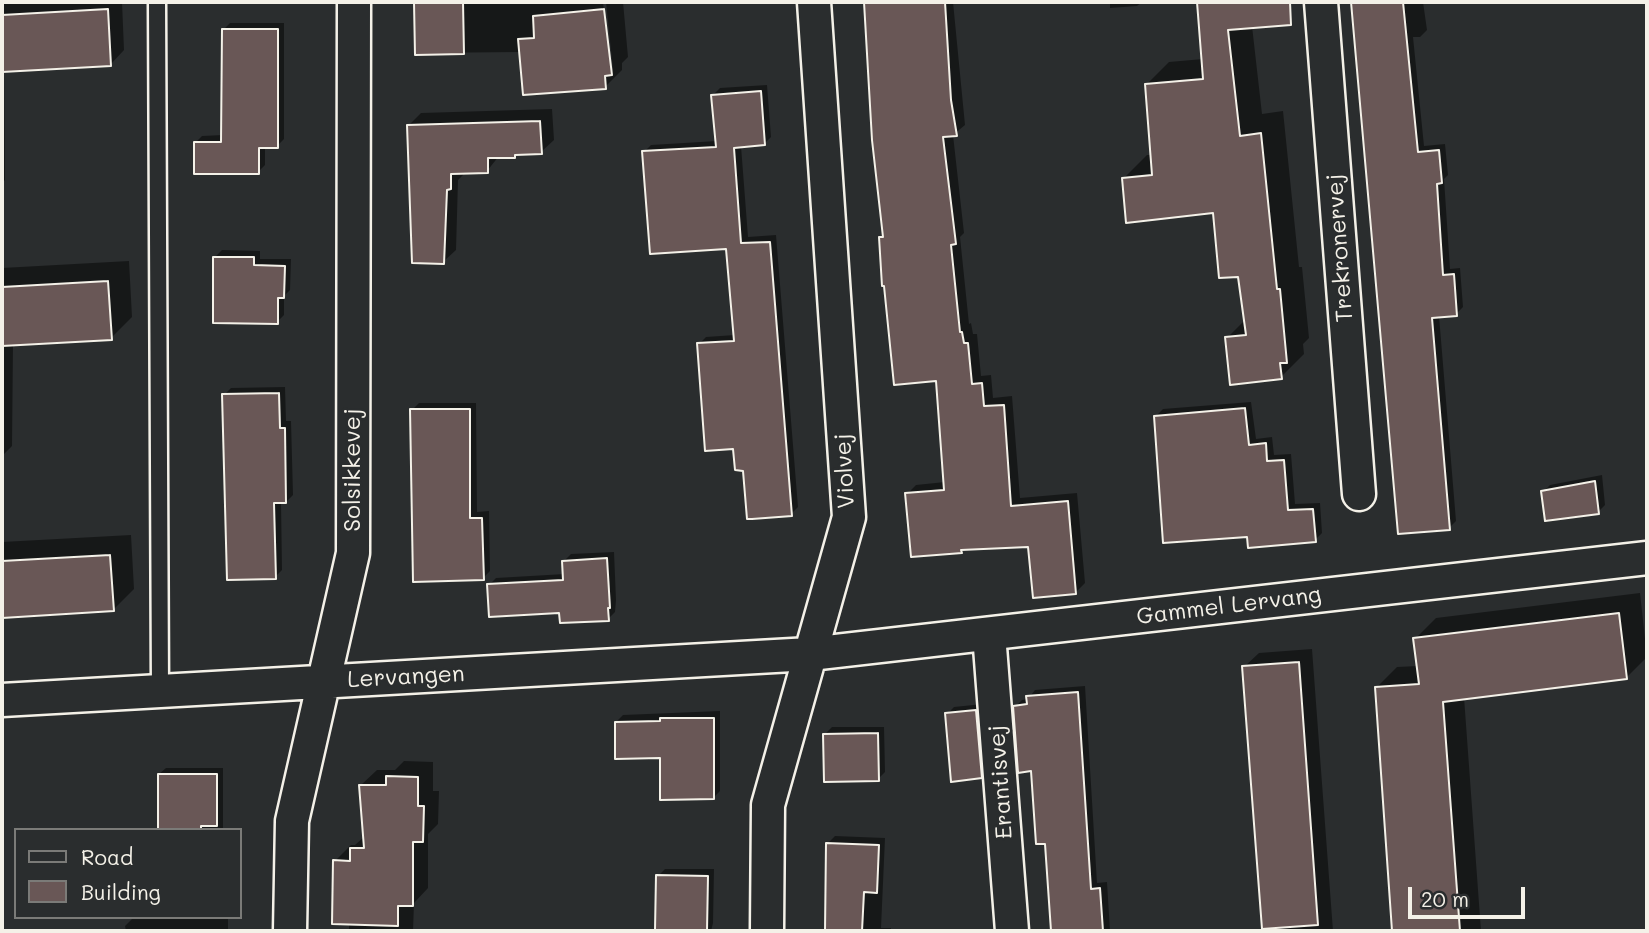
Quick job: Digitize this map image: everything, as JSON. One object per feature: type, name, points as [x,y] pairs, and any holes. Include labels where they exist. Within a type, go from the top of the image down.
[{"type":"street","name":"Solsikkevej","points":[[290,931],[292,821],[353,552],[354,2]]},
{"type":"street","name":"Violvej","points":[[767,931],[768,805],[849,517],[814,2]]},
{"type":"street","name":"Trekronervej","points":[[1321,2],[1359,494]]},
{"type":"street","name":"Gammel Lervang","points":[[810,654],[1647,558]]},
{"type":"street","name":"Erantisvej","points":[[989,634],[1012,931]]},
{"type":"street","name":"Lervangen","points":[[2,700],[810,654]]},
{"type":"lane","points":[[157,2],[160,691]]},
{"type":"building","points":[[414,2],[463,2],[464,54],[415,55]]},
{"type":"building","points":[[864,2],[945,2],[951,100],[957,136],[943,137],[956,244],[951,245],[960,332],[964,343],[968,343],[972,384],[982,383],[984,406],[1004,405],[1011,506],[1068,501],[1076,594],[1033,598],[1028,547],[961,550],[962,553],[911,557],[905,493],[944,490],[936,381],[894,385],[882,286],[879,237],[883,237],[872,140]]},
{"type":"building","points":[[1197,2],[1290,2],[1291,25],[1228,30],[1240,136],[1261,133],[1287,363],[1280,363],[1282,379],[1230,385],[1225,337],[1246,335],[1238,277],[1219,278],[1213,213],[1126,223],[1122,178],[1152,175],[1145,84],[1203,79]]},
{"type":"building","points":[[1351,2],[1403,2],[1418,152],[1439,150],[1442,183],[1437,184],[1443,275],[1454,274],[1457,316],[1432,318],[1450,530],[1398,534]]},
{"type":"building","points":[[108,9],[111,66],[2,72],[2,15]]},
{"type":"building","points":[[604,9],[612,75],[605,76],[606,89],[523,95],[518,39],[534,38],[533,16]]},
{"type":"building","points":[[222,29],[278,29],[278,148],[259,148],[259,174],[194,174],[194,142],[221,142]]},
{"type":"building","points":[[761,91],[765,145],[734,148],[741,243],[770,242],[792,516],[747,519],[743,471],[735,470],[733,449],[705,451],[697,343],[734,341],[726,249],[650,254],[642,151],[716,147],[711,95]]},
{"type":"building","points":[[540,121],[542,154],[488,158],[488,173],[451,174],[451,189],[447,190],[444,264],[412,263],[407,125]]},
{"type":"building","points":[[213,257],[254,257],[254,265],[285,266],[284,298],[278,298],[278,324],[213,323]]},
{"type":"building","points":[[108,281],[112,340],[2,346],[2,287]]},
{"type":"building","points":[[279,393],[280,428],[285,428],[286,503],[274,503],[276,579],[227,580],[222,394]]},
{"type":"building","points":[[1245,408],[1249,445],[1266,443],[1267,461],[1284,460],[1288,510],[1313,509],[1316,542],[1248,548],[1247,537],[1163,543],[1154,416]]},
{"type":"building","points":[[410,409],[470,409],[470,518],[482,518],[484,580],[413,582]]},
{"type":"building","points":[[1595,481],[1599,514],[1545,521],[1541,491]]},
{"type":"building","points":[[110,555],[114,611],[2,618],[2,561]]},
{"type":"building","points":[[607,558],[609,621],[560,623],[559,613],[489,617],[487,584],[563,580],[562,561]]},
{"type":"building","points":[[1619,613],[1627,679],[1443,702],[1460,931],[1392,931],[1375,687],[1419,684],[1413,638]]},
{"type":"building","points":[[1299,662],[1318,925],[1262,929],[1242,666]]},
{"type":"building","points":[[1078,692],[1091,889],[1100,888],[1103,931],[1051,931],[1045,844],[1036,844],[1031,771],[1018,773],[1013,706],[1027,704],[1026,696]]},
{"type":"building","points":[[976,710],[982,778],[951,782],[945,713]]},
{"type":"building","points":[[660,718],[714,718],[714,799],[660,800],[660,758],[615,759],[615,722],[660,721]]},
{"type":"building","points":[[878,733],[879,781],[824,782],[823,734]]},
{"type":"building","points":[[158,774],[217,774],[217,826],[158,828]]},
{"type":"building","points":[[386,776],[418,777],[418,806],[424,806],[423,842],[413,842],[413,906],[398,906],[398,926],[332,924],[333,860],[350,861],[350,848],[364,848],[359,785],[386,785]]},
{"type":"building","points":[[826,843],[879,845],[877,893],[864,892],[862,931],[825,931]]},
{"type":"building","points":[[656,875],[708,876],[707,931],[655,930]]}]
